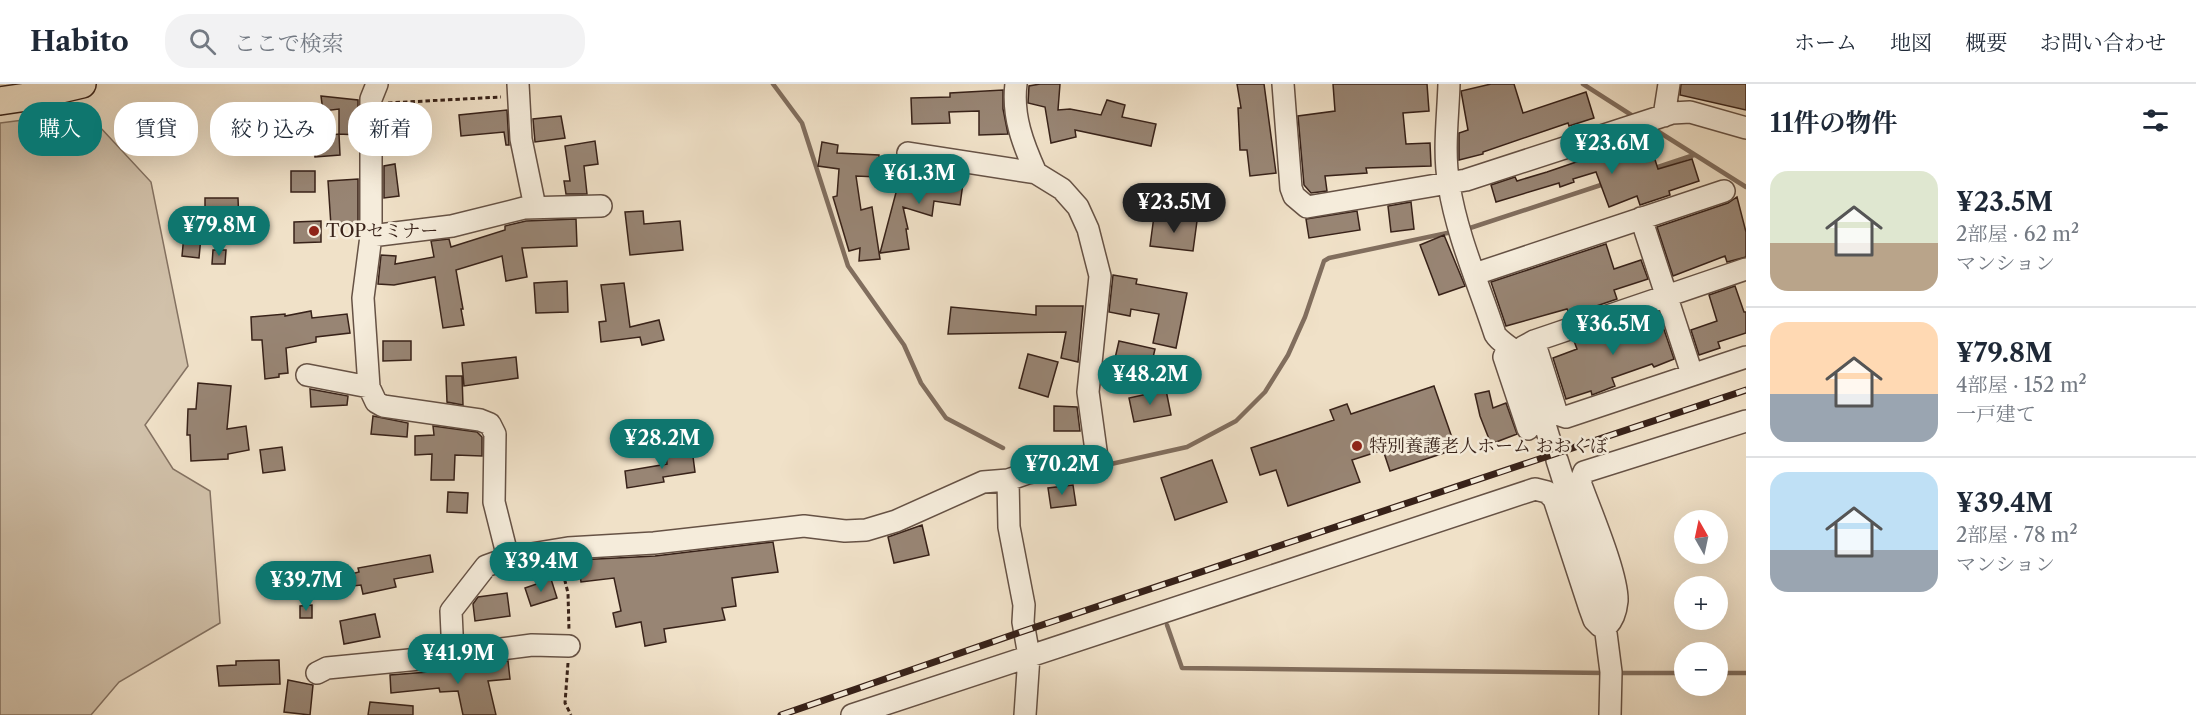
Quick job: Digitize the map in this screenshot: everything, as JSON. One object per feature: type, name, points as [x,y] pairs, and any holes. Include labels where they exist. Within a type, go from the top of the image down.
[{"type":"main road","points":[[0,101],[82,84]]},
{"type":"street","points":[[1016,84],[1018,123],[1022,141],[1036,173]]},
{"type":"street","points":[[1282,84],[1291,188],[1294,196],[1307,207],[1466,180],[1664,116],[1690,112],[1746,128]]},
{"type":"street","points":[[1449,84],[1446,154],[1456,220],[1495,334],[1500,341],[1520,347],[1557,414],[1566,417],[1746,357]]},
{"type":"street","points":[[1664,116],[1669,84]]},
{"type":"street","points":[[519,90],[521,139],[535,207]]},
{"type":"street","points":[[374,93],[371,236],[363,298],[369,387],[376,402],[383,406],[480,420],[490,424],[495,434],[494,502],[508,558]]},
{"type":"street","points":[[453,655],[451,611],[453,606],[486,566],[508,558],[568,548],[654,543],[804,526],[845,531],[866,530],[914,514],[983,482],[1008,480],[1048,469],[1098,465],[1088,392],[1101,276],[1088,229],[1078,207],[1062,189],[1036,173],[908,153]]},
{"type":"street","points":[[1475,274],[1724,190]]},
{"type":"street","points":[[371,236],[452,226],[535,207],[602,206]]},
{"type":"street","points":[[1641,218],[1692,374]]},
{"type":"street","points":[[1528,429],[1504,357],[1520,347],[1746,269]]},
{"type":"street","points":[[1520,347],[1594,570],[1606,626],[1611,672],[1610,715]]},
{"type":"street","points":[[307,375],[369,387]]},
{"type":"street","points":[[852,715],[1536,489],[1548,492],[1554,499],[1594,620],[1600,626],[1606,626],[1615,616],[1617,599],[1611,570],[1580,482],[1584,472],[1746,421]]},
{"type":"street","points":[[1008,480],[1009,527],[1024,605],[1023,622],[1029,656],[1025,715]]},
{"type":"street","points":[[317,673],[327,668],[532,645],[569,646]]},
{"type":"path","points":[[374,93],[519,90]]},
{"type":"shaded area","points":[[18,121],[18,156],[102,156],[102,129],[114,142],[114,156],[127,156],[151,182],[188,366],[145,425],[173,469],[210,491],[220,623],[119,682],[91,715],[0,715],[0,123]]},
{"type":"building","points":[[1060,84],[1058,110],[1070,109],[1101,115],[1107,100],[1125,105],[1122,117],[1156,124],[1151,146],[1075,130],[1076,137],[1051,143],[1045,107],[1028,103],[1029,86]]},
{"type":"building","points":[[1237,84],[1264,84],[1276,173],[1250,176],[1247,150],[1240,150],[1238,108],[1241,108]]},
{"type":"building","points":[[1333,84],[1427,84],[1429,111],[1403,113],[1406,144],[1430,143],[1431,166],[1366,168],[1367,173],[1325,176],[1327,191],[1311,193],[1304,185],[1298,116],[1335,111]]},
{"type":"building","points":[[1491,84],[1514,84],[1523,113],[1586,92],[1594,118],[1569,126],[1568,123],[1483,152],[1483,154],[1459,160],[1459,133],[1468,130],[1461,91]]},
{"type":"building","points":[[1681,84],[1746,84],[1746,110],[1680,95]]},
{"type":"building","points":[[1003,90],[1003,109],[1008,134],[979,135],[979,111],[949,112],[950,123],[912,124],[911,98],[950,97],[950,93]]},
{"type":"building","points":[[321,96],[358,100],[358,102],[348,102],[348,134],[339,134],[339,109],[336,109],[336,102],[322,102]]},
{"type":"building","points":[[507,110],[509,145],[506,145],[504,132],[461,136],[459,115]]},
{"type":"building","points":[[561,116],[565,138],[535,142],[533,119]]},
{"type":"building","points":[[336,134],[339,134],[340,155],[336,155]]},
{"type":"building","points":[[1647,135],[1658,169],[1692,159],[1699,181],[1669,191],[1670,195],[1640,205],[1637,196],[1609,207],[1596,172],[1573,179],[1574,182],[1560,187],[1559,183],[1496,202],[1491,185],[1515,177],[1517,181],[1547,172],[1585,159],[1584,155]]},
{"type":"building","points":[[595,141],[598,164],[584,166],[587,194],[566,194],[564,181],[570,181],[565,146]]},
{"type":"building","points":[[822,142],[838,145],[837,153],[879,155],[878,177],[856,176],[861,210],[872,207],[880,259],[859,261],[860,248],[849,251],[833,197],[837,196],[839,169],[818,166]]},
{"type":"building","points":[[395,164],[399,196],[384,198],[384,166]]},
{"type":"building","points":[[920,168],[948,172],[946,179],[963,183],[960,205],[934,201],[932,216],[903,207],[908,229],[906,229],[909,249],[880,253],[898,185],[916,191]]},
{"type":"building","points":[[291,171],[315,171],[315,192],[291,192]]},
{"type":"building","points":[[358,179],[358,231],[350,231],[350,225],[331,226],[328,181]]},
{"type":"building","points":[[1737,197],[1746,232],[1746,257],[1727,262],[1725,256],[1673,276],[1657,227],[1728,203]]},
{"type":"building","points":[[205,198],[238,198],[239,223],[205,223]]},
{"type":"building","points":[[1411,202],[1414,229],[1391,232],[1388,206]]},
{"type":"building","points":[[643,211],[644,224],[680,221],[683,250],[630,255],[625,212]]},
{"type":"building","points":[[1357,211],[1360,230],[1309,238],[1306,219]]},
{"type":"building","points":[[1154,216],[1197,221],[1193,251],[1150,246]]},
{"type":"building","points":[[576,219],[577,246],[522,248],[527,277],[506,281],[502,256],[456,270],[464,325],[443,328],[435,277],[394,285],[378,284],[381,255],[396,256],[395,264],[434,257],[431,241],[449,239],[451,247],[505,230],[505,226],[526,221]]},
{"type":"building","points":[[321,221],[321,242],[294,243],[294,222]]},
{"type":"building","points":[[184,235],[201,237],[199,258],[182,256]]},
{"type":"building","points":[[1444,235],[1465,286],[1439,295],[1420,245]]},
{"type":"building","points":[[1606,244],[1614,269],[1641,260],[1648,279],[1614,290],[1617,299],[1570,315],[1567,309],[1506,326],[1491,282]]},
{"type":"building","points":[[213,250],[226,250],[225,264],[212,264]]},
{"type":"building","points":[[1113,275],[1137,279],[1136,284],[1187,293],[1176,348],[1153,343],[1159,314],[1131,309],[1130,316],[1109,312]]},
{"type":"building","points":[[567,281],[568,312],[536,313],[534,283]]},
{"type":"building","points":[[624,283],[630,327],[659,320],[664,340],[642,345],[640,337],[601,342],[599,322],[606,321],[601,285]]},
{"type":"building","points":[[1735,286],[1744,312],[1746,312],[1746,333],[1718,342],[1720,348],[1699,355],[1691,330],[1717,321],[1709,295]]},
{"type":"building","points":[[1036,306],[1083,306],[1078,362],[1061,358],[1066,332],[948,334],[951,307],[1036,315]]},
{"type":"building","points":[[311,311],[312,318],[347,314],[350,333],[316,337],[316,342],[286,348],[288,373],[265,379],[262,340],[252,340],[251,317],[285,314],[285,316]]},
{"type":"building","points":[[1658,312],[1674,359],[1612,378],[1615,386],[1592,395],[1591,391],[1566,399],[1553,358],[1577,349],[1574,341]]},
{"type":"building","points":[[383,341],[411,341],[411,360],[383,361]]},
{"type":"building","points":[[1119,341],[1155,349],[1149,375],[1113,367]]},
{"type":"building","points":[[1028,354],[1058,362],[1048,397],[1019,388]]},
{"type":"building","points":[[516,357],[518,378],[464,386],[462,363]]},
{"type":"building","points":[[446,376],[462,376],[463,405],[447,402]]},
{"type":"building","points":[[198,383],[231,386],[227,429],[246,426],[249,450],[228,454],[228,459],[191,461],[190,435],[187,435],[188,409],[196,409]]},
{"type":"building","name":"特別養護老人ホーム おおくぼ","points":[[1434,386],[1456,449],[1390,471],[1383,450],[1352,460],[1360,482],[1288,506],[1276,470],[1260,475],[1251,448],[1334,420],[1330,410],[1347,404],[1351,414]]},
{"type":"building","points":[[310,389],[348,396],[347,405],[311,407]]},
{"type":"building","points":[[1166,390],[1171,415],[1134,422],[1129,398]]},
{"type":"building","points":[[1489,391],[1493,408],[1506,403],[1517,434],[1491,444],[1480,416],[1475,394]]},
{"type":"building","points":[[1054,406],[1077,407],[1080,431],[1054,431]]},
{"type":"building","points":[[373,416],[408,423],[407,437],[371,434]]},
{"type":"building","points":[[433,426],[477,432],[482,437],[482,456],[455,455],[454,480],[431,480],[432,454],[415,455],[415,436],[434,435]]},
{"type":"building","points":[[282,447],[285,470],[263,473],[260,450]]},
{"type":"building","points":[[692,449],[695,472],[663,477],[664,482],[627,488],[625,471],[667,464],[666,453]]},
{"type":"building","points":[[1212,460],[1227,502],[1175,520],[1161,478]]},
{"type":"building","points":[[1073,485],[1076,505],[1051,508],[1048,488]]},
{"type":"building","points":[[448,492],[468,493],[467,513],[447,512]]},
{"type":"building","points":[[922,525],[929,555],[894,563],[888,537]]},
{"type":"building","points":[[773,542],[778,572],[732,578],[736,606],[722,608],[725,620],[664,629],[666,642],[645,646],[641,622],[616,627],[613,613],[621,611],[614,578],[581,582],[578,560],[655,556]]},
{"type":"building","points":[[430,555],[433,572],[394,579],[396,587],[363,594],[361,585],[353,586],[351,574],[359,572],[358,568]]},
{"type":"building","points":[[551,579],[557,598],[531,606],[525,588]]},
{"type":"building","points":[[507,593],[510,616],[475,621],[473,604],[478,597]]},
{"type":"building","points":[[312,605],[312,618],[300,618],[300,606]]},
{"type":"building","points":[[375,614],[380,637],[344,644],[340,621]]},
{"type":"building","points":[[279,660],[280,684],[219,686],[217,666],[236,665],[236,661]]},
{"type":"building","points":[[508,661],[510,679],[488,681],[496,715],[463,715],[458,691],[440,692],[439,688],[391,693],[390,675],[480,668],[480,664]]},
{"type":"building","points":[[288,680],[313,685],[310,715],[284,712]]},
{"type":"building","points":[[370,702],[413,706],[413,715],[368,715]]},
{"type":"waterway","points":[[773,84],[802,123],[848,266],[904,345],[921,383],[946,418],[1003,448]]},
{"type":"waterway","points":[[1583,84],[1636,118]]},
{"type":"waterway","points":[[1651,127],[1746,187]]},
{"type":"waterway","points":[[1652,169],[1694,155]]},
{"type":"waterway","points":[[1467,229],[1607,183]]},
{"type":"waterway","points":[[1111,464],[1187,447],[1236,421],[1265,392],[1288,355],[1305,317],[1324,261],[1329,258],[1452,232]]},
{"type":"waterway","points":[[1167,625],[1182,668],[1605,673]]},
{"type":"waterway","points":[[1616,673],[1674,673]]},
{"type":"waterway","points":[[1728,673],[1746,673]]},
{"type":"railway","points":[[781,715],[1018,633],[1746,390]]},
{"type":"place","name":"TOPセミナー","points":[[314,231]]},
{"type":"place","name":"特別養護老人ホーム おおくぼ","points":[[1357,446]]}]
